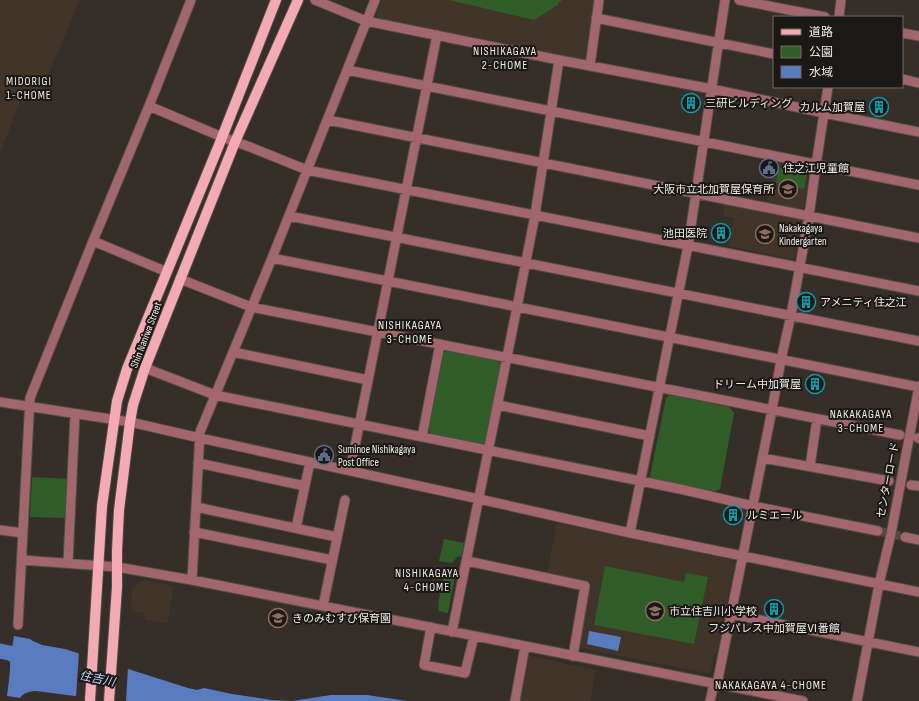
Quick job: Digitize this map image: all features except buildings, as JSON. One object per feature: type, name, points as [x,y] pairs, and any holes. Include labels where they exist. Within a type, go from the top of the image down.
[{"type":"main road","name":"Shin Naniwa Street","points":[[90,701],[102,506],[117,401],[127,369],[222,137],[276,0]]},
{"type":"main road","name":"Shin Naniwa Street","points":[[109,701],[117,587],[119,510],[133,405],[145,368],[235,142],[298,0]]},
{"type":"street","points":[[18,625],[30,398],[191,0]]},
{"type":"street","points":[[315,0],[366,21],[712,89],[919,132]]},
{"type":"street","points":[[192,580],[200,432],[328,120],[375,0]]},
{"type":"street","points":[[590,66],[599,0]]},
{"type":"street","points":[[630,533],[688,246],[725,0]]},
{"type":"street","points":[[739,0],[820,16]]},
{"type":"street","points":[[839,16],[841,0]]},
{"type":"street","points":[[596,18],[773,54]]},
{"type":"street","points":[[903,33],[919,36]]},
{"type":"street","points":[[350,471],[437,35]]},
{"type":"street","points":[[452,632],[535,215],[559,60]]},
{"type":"street","points":[[347,70],[919,185]]},
{"type":"street","points":[[903,79],[919,83]]},
{"type":"street","points":[[710,701],[731,614],[791,316],[809,216],[828,88]]},
{"type":"street","points":[[149,106],[222,137],[307,170],[919,291]]},
{"type":"street","points":[[328,120],[919,238]]},
{"type":"street","points":[[288,216],[919,341]]},
{"type":"street","points":[[93,241],[167,272]]},
{"type":"street","points":[[272,258],[781,360],[919,386]]},
{"type":"street","points":[[180,279],[252,307],[900,435]]},
{"type":"street","points":[[422,437],[440,344]]},
{"type":"street","points":[[233,352],[368,380]]},
{"type":"street","points":[[145,368],[215,395],[878,531]]},
{"type":"street","name":"センターロード","points":[[857,701],[919,386]]},
{"type":"street","points":[[0,402],[130,422],[630,533],[743,556],[880,581],[919,592]]},
{"type":"street","points":[[498,405],[650,436]]},
{"type":"street","points":[[68,563],[75,414]]},
{"type":"street","points":[[810,466],[817,419]]},
{"type":"street","points":[[762,458],[889,481]]},
{"type":"street","points":[[296,528],[310,462]]},
{"type":"street","points":[[198,463],[305,486]]},
{"type":"street","points":[[323,606],[345,500]]},
{"type":"street","points":[[196,508],[337,537]]},
{"type":"street","points":[[0,530],[23,533]]},
{"type":"street","points":[[194,532],[332,560]]},
{"type":"street","points":[[905,537],[919,540]]},
{"type":"street","points":[[22,560],[117,567],[192,580],[803,701]]},
{"type":"street","points":[[467,561],[585,586],[573,656]]},
{"type":"street","points":[[731,614],[919,652]]},
{"type":"street","points":[[431,627],[424,665],[465,673],[474,636]]},
{"type":"street","points":[[515,701],[525,646]]},
{"type":"shaded area","points":[[0,0],[80,0],[40,94],[25,89],[0,153]]},
{"type":"shaded area","points":[[382,0],[596,0],[588,56],[583,60],[379,18],[376,14]]},
{"type":"shaded area","name":"大阪市立北加賀屋保育所","points":[[775,161],[806,167],[809,171],[804,206],[800,209],[767,203]]},
{"type":"shaded area","name":"Nakakagaya Kindergarten","points":[[725,203],[798,218],[801,222],[795,257],[792,259],[729,246],[734,218],[723,216]]},
{"type":"shaded area","name":"市立住吉川小学校","points":[[557,523],[732,560],[735,564],[717,654],[714,654],[711,671],[708,673],[584,649],[579,641],[590,582],[547,573]]},
{"type":"shaded area","points":[[142,580],[173,586],[168,623],[145,620],[145,613],[131,612],[132,588]]},
{"type":"shaded area","points":[[528,656],[596,670],[590,701],[520,701]]},
{"type":"green space","points":[[449,0],[561,0],[561,2],[534,20]]},
{"type":"green space","points":[[781,165],[804,170],[807,173],[804,189],[776,183],[778,171],[780,171]]},
{"type":"green space","points":[[447,350],[498,361],[501,365],[485,442],[482,445],[430,433],[429,429],[443,353]]},
{"type":"green space","points":[[670,395],[729,407],[734,413],[720,489],[714,492],[652,480],[650,476],[666,398]]},
{"type":"green space","points":[[32,477],[71,479],[68,518],[30,517]]},
{"type":"green space","points":[[444,539],[464,543],[461,557],[458,556],[452,563],[439,561]]},
{"type":"green space","points":[[605,566],[684,582],[686,573],[708,577],[694,644],[594,625]]},
{"type":"green space","points":[[444,574],[455,576],[448,613],[438,611]]},
{"type":"water","points":[[589,631],[621,637],[618,651],[587,644]]},
{"type":"water","points":[[14,636],[30,639],[42,645],[65,649],[188,688],[197,690],[204,688],[272,700],[292,701],[114,701],[36,691],[31,691],[20,698],[7,696],[10,670],[9,657]]},
{"type":"water","points":[[331,695],[367,695],[407,701],[292,701]]},
{"type":"pier","points":[[79,651],[128,667],[126,701],[100,701],[76,698]]},
{"type":"waterway","name":"住吉川","points":[[0,651],[10,653],[27,662]]},
{"type":"tunnel","points":[[878,531],[905,537]]},
{"type":"place","name":"三研ビルディング","points":[[691,103]]},
{"type":"place","name":"カルム加賀屋","points":[[879,107]]},
{"type":"place","name":"住之江児童館","points":[[769,168]]},
{"type":"place","name":"大阪市立北加賀屋保育所","points":[[788,189]]},
{"type":"place","name":"池田医院","points":[[721,233]]},
{"type":"place","name":"Nakakagaya Kindergarten","points":[[765,234]]},
{"type":"place","name":"アメニティ住之江","points":[[806,302]]},
{"type":"place","name":"ドリーム中加賀屋","points":[[815,384]]},
{"type":"place","name":"Suminoe Nishikagaya Post Office","points":[[324,455]]},
{"type":"place","name":"ルミエール","points":[[733,515]]},
{"type":"place","name":"フジパレス中加賀屋Ⅵ番館","points":[[774,609]]},
{"type":"place","name":"市立住吉川小学校","points":[[655,611]]},
{"type":"place","name":"きのみむすび保育園","points":[[278,618]]},
{"type":"district","name":"NISHIKAGAYA 2-CHOME","points":[[505,58]]},
{"type":"district","name":"MIDORIGI 1-CHOME","points":[[29,88]]},
{"type":"district","name":"NISHIKAGAYA 3-CHOME","points":[[410,332]]},
{"type":"district","name":"NAKAKAGAYA 3-CHOME","points":[[861,421]]},
{"type":"district","name":"NISHIKAGAYA 4-CHOME","points":[[427,580]]},
{"type":"district","name":"NAKAKAGAYA 4-CHOME","points":[[771,685]]}]
